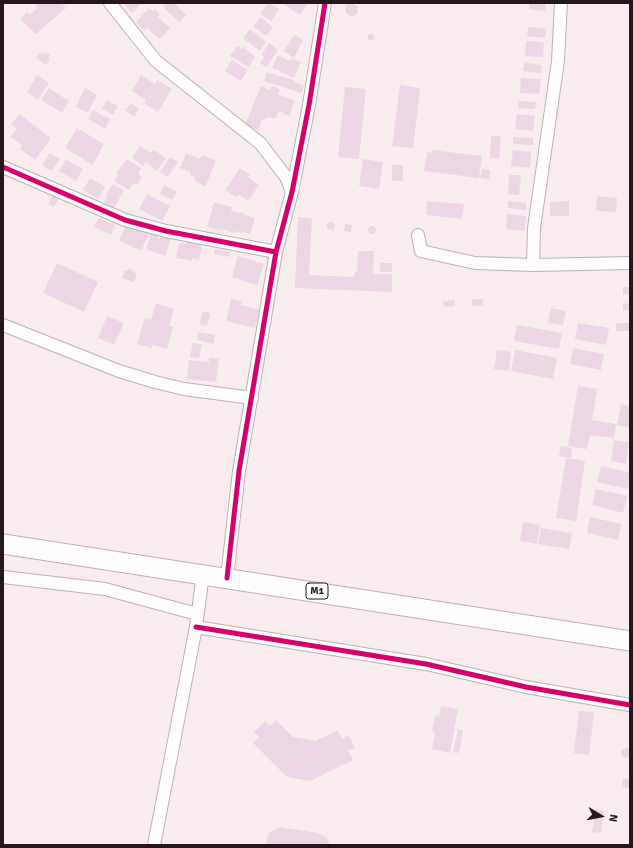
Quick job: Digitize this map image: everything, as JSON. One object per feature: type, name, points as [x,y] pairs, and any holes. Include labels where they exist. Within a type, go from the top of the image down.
[{"type":"highway","name":"M1","points":[[3,544],[630,640]]},
{"type":"street","points":[[110,3],[156,61],[260,143],[286,177],[292,192]]},
{"type":"street","points":[[227,578],[239,471],[276,252],[292,192],[309,105],[325,3]]},
{"type":"street","points":[[533,265],[534,228],[558,61],[562,3]]},
{"type":"street","points":[[3,167],[125,220],[166,231],[276,252]]},
{"type":"street","points":[[418,235],[421,251],[475,263],[533,265],[630,263]]},
{"type":"street","points":[[3,324],[119,371],[155,382],[184,389],[252,398]]},
{"type":"street","points":[[154,845],[196,627],[203,574]]},
{"type":"street","points":[[3,577],[105,589],[198,614]]},
{"type":"street","points":[[196,627],[426,664],[526,687],[630,705]]},
{"type":"building","points":[[37,3],[61,3],[66,8],[36,34],[20,19],[27,12],[30,15],[37,8],[35,5]]},
{"type":"building","points":[[123,3],[140,3],[141,4],[132,13]]},
{"type":"building","points":[[167,3],[174,3],[186,15],[179,22],[163,7]]},
{"type":"building","points":[[268,3],[279,9],[271,21],[260,14]]},
{"type":"building","points":[[286,3],[308,3],[300,15],[285,5]]},
{"type":"building","points":[[353,3],[358,7],[357,14],[351,17],[345,12],[346,5]]},
{"type":"building","points":[[529,3],[546,3],[545,11],[529,9]]},
{"type":"building","points":[[149,8],[153,11],[155,9],[160,15],[158,17],[170,28],[160,39],[147,28],[145,31],[136,22]]},
{"type":"building","points":[[261,17],[273,28],[266,36],[253,26]]},
{"type":"building","points":[[528,27],[546,29],[545,38],[527,36]]},
{"type":"building","points":[[250,29],[266,42],[260,51],[243,38]]},
{"type":"building","points":[[371,33],[374,34],[374,40],[371,41],[368,40],[367,37],[368,34]]},
{"type":"building","points":[[294,35],[303,40],[294,58],[284,51]]},
{"type":"building","points":[[526,41],[544,42],[543,57],[525,56]]},
{"type":"building","points":[[269,43],[278,50],[266,67],[260,63],[264,57],[261,55]]},
{"type":"building","points":[[237,46],[242,49],[244,47],[255,57],[248,67],[230,56]]},
{"type":"building","points":[[40,52],[50,55],[48,58],[50,59],[46,65],[36,58]]},
{"type":"building","points":[[278,55],[290,61],[291,58],[301,62],[294,78],[272,68]]},
{"type":"building","points":[[232,60],[248,70],[241,81],[225,71]]},
{"type":"building","points":[[524,63],[542,65],[541,73],[523,71]]},
{"type":"building","points":[[267,72],[294,80],[294,82],[304,86],[301,93],[264,81]]},
{"type":"building","points":[[37,75],[49,83],[38,100],[27,92]]},
{"type":"building","points":[[141,75],[155,84],[157,80],[172,89],[158,112],[144,103],[146,100],[132,91]]},
{"type":"building","points":[[521,78],[541,79],[539,94],[520,93]]},
{"type":"building","points":[[400,85],[420,88],[413,148],[392,146]]},
{"type":"building","points":[[261,86],[270,90],[272,86],[280,89],[278,94],[295,101],[289,116],[279,111],[275,119],[269,117],[262,120],[258,130],[245,125]]},
{"type":"building","points":[[345,87],[366,89],[359,159],[338,157]]},
{"type":"building","points":[[49,88],[69,101],[62,113],[41,100]]},
{"type":"building","points":[[85,88],[97,95],[88,113],[76,107]]},
{"type":"building","points":[[107,100],[118,106],[113,115],[102,108]]},
{"type":"building","points":[[519,101],[536,102],[535,109],[518,108]]},
{"type":"building","points":[[131,103],[139,109],[134,117],[125,110]]},
{"type":"building","points":[[93,110],[110,119],[105,129],[88,119]]},
{"type":"building","points":[[19,114],[51,138],[35,160],[20,149],[22,145],[10,137],[17,128],[11,125]]},
{"type":"building","points":[[517,114],[535,116],[533,131],[515,129]]},
{"type":"building","points":[[77,128],[104,144],[93,165],[65,148]]},
{"type":"building","points":[[491,136],[501,136],[499,159],[490,158]]},
{"type":"building","points":[[513,137],[533,138],[533,145],[513,144]]},
{"type":"building","points":[[140,146],[151,153],[154,150],[166,158],[157,171],[146,162],[143,166],[132,158]]},
{"type":"building","points":[[432,150],[482,156],[479,178],[424,171],[427,152],[432,153]]},
{"type":"building","points":[[513,150],[531,152],[530,168],[511,166]]},
{"type":"building","points":[[50,153],[60,159],[52,171],[42,165]]},
{"type":"building","points":[[186,153],[200,159],[202,155],[216,161],[205,187],[194,180],[195,177],[190,175],[191,172],[180,168]]},
{"type":"building","points":[[170,157],[178,162],[168,177],[160,172]]},
{"type":"building","points":[[66,159],[83,169],[76,181],[59,171]]},
{"type":"building","points":[[127,159],[141,168],[138,174],[142,177],[137,185],[133,183],[129,190],[114,181],[118,174],[116,173]]},
{"type":"building","points":[[363,159],[383,162],[379,189],[359,186]]},
{"type":"building","points":[[392,165],[403,165],[403,181],[392,181]]},
{"type":"building","points":[[240,168],[250,175],[248,177],[259,185],[248,201],[238,194],[236,197],[225,190]]},
{"type":"building","points":[[482,169],[490,170],[489,179],[480,178]]},
{"type":"building","points":[[509,175],[521,175],[519,195],[508,194]]},
{"type":"building","points":[[90,178],[105,187],[98,199],[83,190]]},
{"type":"building","points":[[113,184],[124,190],[114,208],[104,202],[107,197],[106,195]]},
{"type":"building","points":[[164,185],[177,191],[172,200],[160,194]]},
{"type":"building","points":[[54,194],[60,197],[54,207],[48,204]]},
{"type":"building","points":[[147,194],[170,206],[162,221],[139,209]]},
{"type":"building","points":[[597,196],[617,198],[616,212],[596,211]]},
{"type":"building","points":[[427,201],[464,204],[462,219],[426,215]]},
{"type":"building","points":[[508,201],[526,203],[526,210],[508,208]]},
{"type":"building","points":[[569,201],[569,216],[550,216],[550,202]]},
{"type":"building","points":[[214,202],[232,207],[231,211],[244,213],[244,215],[255,218],[250,234],[242,231],[242,233],[234,231],[233,233],[221,228],[220,230],[207,227]]},
{"type":"building","points":[[507,214],[526,216],[525,231],[506,229]]},
{"type":"building","points":[[298,217],[312,218],[309,275],[354,277],[355,271],[357,272],[358,251],[374,251],[373,274],[392,274],[392,292],[295,288]]},
{"type":"building","points":[[99,218],[115,225],[111,235],[94,227]]},
{"type":"building","points":[[329,222],[333,222],[335,226],[333,230],[329,230],[327,228],[327,224]]},
{"type":"building","points":[[345,224],[352,225],[351,233],[344,231]]},
{"type":"building","points":[[126,226],[132,229],[134,226],[149,235],[141,251],[119,240]]},
{"type":"building","points":[[370,226],[374,226],[376,230],[374,234],[370,234],[368,232],[368,228]]},
{"type":"building","points":[[152,230],[159,233],[157,238],[160,239],[161,235],[171,239],[165,256],[146,249]]},
{"type":"building","points":[[187,240],[202,244],[199,260],[192,258],[192,261],[176,258],[179,243],[186,244]]},
{"type":"building","points":[[215,249],[230,252],[229,257],[214,254]]},
{"type":"building","points":[[238,256],[264,264],[257,285],[232,277]]},
{"type":"building","points":[[57,263],[98,282],[84,312],[43,293]]},
{"type":"building","points":[[380,263],[392,263],[392,272],[380,272]]},
{"type":"building","points":[[129,268],[137,274],[134,282],[122,278],[125,270],[128,271]]},
{"type":"building","points":[[623,287],[630,287],[630,294],[623,294]]},
{"type":"building","points":[[231,299],[242,301],[241,305],[259,310],[255,328],[226,321]]},
{"type":"building","points":[[472,299],[483,299],[483,305],[472,306]]},
{"type":"building","points":[[455,300],[455,306],[444,307],[443,301]]},
{"type":"building","points":[[156,303],[174,309],[169,326],[173,327],[167,349],[153,345],[152,348],[137,344],[145,318],[151,320]]},
{"type":"building","points":[[623,303],[630,304],[630,310],[623,310]]},
{"type":"building","points":[[551,308],[566,311],[563,325],[548,323]]},
{"type":"building","points":[[203,311],[211,313],[207,326],[199,324]]},
{"type":"building","points":[[107,316],[124,323],[114,345],[98,338]]},
{"type":"building","points":[[578,323],[609,328],[606,345],[575,339]]},
{"type":"building","points":[[616,323],[629,323],[629,331],[616,331]]},
{"type":"building","points":[[517,325],[562,333],[559,349],[514,341]]},
{"type":"building","points":[[198,332],[215,335],[213,344],[197,340]]},
{"type":"building","points":[[193,343],[202,344],[199,358],[190,357]]},
{"type":"building","points":[[573,348],[604,354],[601,370],[570,364]]},
{"type":"building","points":[[497,350],[511,352],[509,371],[494,369]]},
{"type":"building","points":[[515,350],[557,358],[553,379],[511,371]]},
{"type":"building","points":[[209,358],[219,359],[216,382],[187,379],[189,360],[209,362]]},
{"type":"building","points":[[578,386],[597,389],[592,420],[616,424],[614,438],[590,435],[587,449],[568,446]]},
{"type":"building","points":[[621,404],[630,406],[630,428],[617,425]]},
{"type":"building","points":[[614,440],[629,442],[626,464],[611,461]]},
{"type":"building","points":[[561,446],[572,448],[571,458],[559,456]]},
{"type":"building","points":[[566,458],[585,461],[576,521],[556,518]]},
{"type":"building","points":[[601,466],[630,473],[628,489],[597,482]]},
{"type":"building","points":[[596,489],[627,496],[623,513],[592,505]]},
{"type":"building","points":[[590,517],[621,524],[618,540],[587,533]]},
{"type":"building","points":[[523,522],[540,525],[537,544],[520,541]]},
{"type":"building","points":[[541,528],[572,533],[569,549],[538,544]]},
{"type":"building","points":[[441,706],[458,709],[450,753],[432,749],[435,733],[432,732],[435,715],[439,716]]},
{"type":"building","points":[[579,711],[594,712],[589,755],[574,753]]},
{"type":"building","points":[[276,720],[293,737],[316,741],[338,730],[342,739],[349,735],[355,748],[348,751],[353,760],[310,781],[287,777],[253,743],[259,737],[254,732],[265,721],[270,726]]},
{"type":"building","points":[[458,729],[463,731],[459,753],[453,752]]},
{"type":"building","points":[[624,748],[628,748],[631,753],[628,758],[624,758],[621,755],[621,751]]},
{"type":"building","points":[[623,778],[630,779],[629,788],[622,787]]},
{"type":"building","points":[[596,809],[604,811],[601,833],[592,832]]},
{"type":"building","points":[[279,827],[318,833],[327,838],[330,845],[266,845],[267,837],[270,832]]},
{"type":"cycle path","points":[[227,578],[239,471],[276,252],[292,192],[309,105],[325,3]]},
{"type":"cycle path","points":[[3,167],[125,220],[166,231],[276,252]]},
{"type":"cycle path","points":[[196,627],[426,664],[526,687],[630,705]]}]
